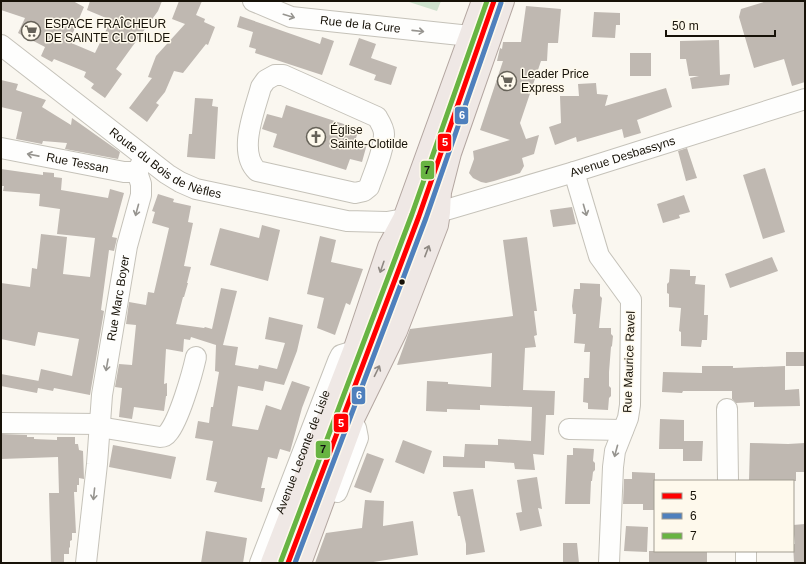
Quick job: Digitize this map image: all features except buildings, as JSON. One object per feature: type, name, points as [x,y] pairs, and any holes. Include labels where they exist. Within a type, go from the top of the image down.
[{"type":"main road","points":[[421,216],[470,36],[483,1]]},
{"type":"main road","points":[[421,216],[440,192],[450,153],[503,1]]},
{"type":"main road","points":[[300,563],[352,424],[396,331],[437,225],[421,216]]},
{"type":"main road","name":"Avenue Leconte de Lisle","points":[[272,563],[354,351],[389,247],[421,216]]},
{"type":"street","name":"Rue de la Cure","points":[[253,1],[291,17],[470,36]]},
{"type":"street","points":[[288,563],[421,216],[494,1]]},
{"type":"street","name":"Route du Bois de Nèfles","points":[[1,45],[141,164],[167,174],[196,189],[331,218],[359,222],[387,222],[421,216]]},
{"type":"street","points":[[275,75],[283,76],[377,117],[384,134],[383,146],[369,187],[364,191],[356,193],[337,190],[257,171],[252,166],[248,154],[248,137],[261,87],[270,77],[275,75]]},
{"type":"street","name":"Avenue Desbassyns","points":[[421,216],[574,172],[805,99]]},
{"type":"street","name":"Rue Tessan","points":[[1,148],[124,172],[141,164]]},
{"type":"street","name":"Rue Marc Boyer","points":[[86,563],[97,464],[102,395],[127,246],[141,196],[141,164]]},
{"type":"street","name":"Rue Maurice Ravel","points":[[574,172],[599,256],[631,300],[630,405],[628,418],[615,451],[609,563]]},
{"type":"street","points":[[331,218],[337,190]]},
{"type":"street","name":"Route du Bois de Nèfles","points":[[359,222],[377,235],[389,247]]},
{"type":"street","name":"Avenue Leconte de Lisle","points":[[260,563],[338,361],[341,356],[354,351]]},
{"type":"street","points":[[1,424],[99,425],[165,437],[169,433],[177,418],[196,357]]},
{"type":"street","points":[[727,409],[728,480]]},
{"type":"street","points":[[310,563],[358,438],[356,428],[352,424]]},
{"type":"street","points":[[569,429],[623,430]]},
{"type":"street","points":[[746,552],[746,563]]},
{"type":"green space","points":[[406,1],[441,1],[437,11]]},
{"type":"transit line","name":"7","points":[[281,561],[412,214],[487,1]]},
{"type":"transit line","name":"5","points":[[288,563],[419,216],[494,1]]},
{"type":"transit line","name":"6","points":[[295,563],[426,218],[501,3]]},
{"type":"place","name":"ESPACE FRAÎCHEUR DE SAINTE CLOTILDE","points":[[31,31]]},
{"type":"place","name":"Leader Price Express","points":[[507,81]]},
{"type":"place","name":"Église Sainte-Clotilde","points":[[316,137]]}]
